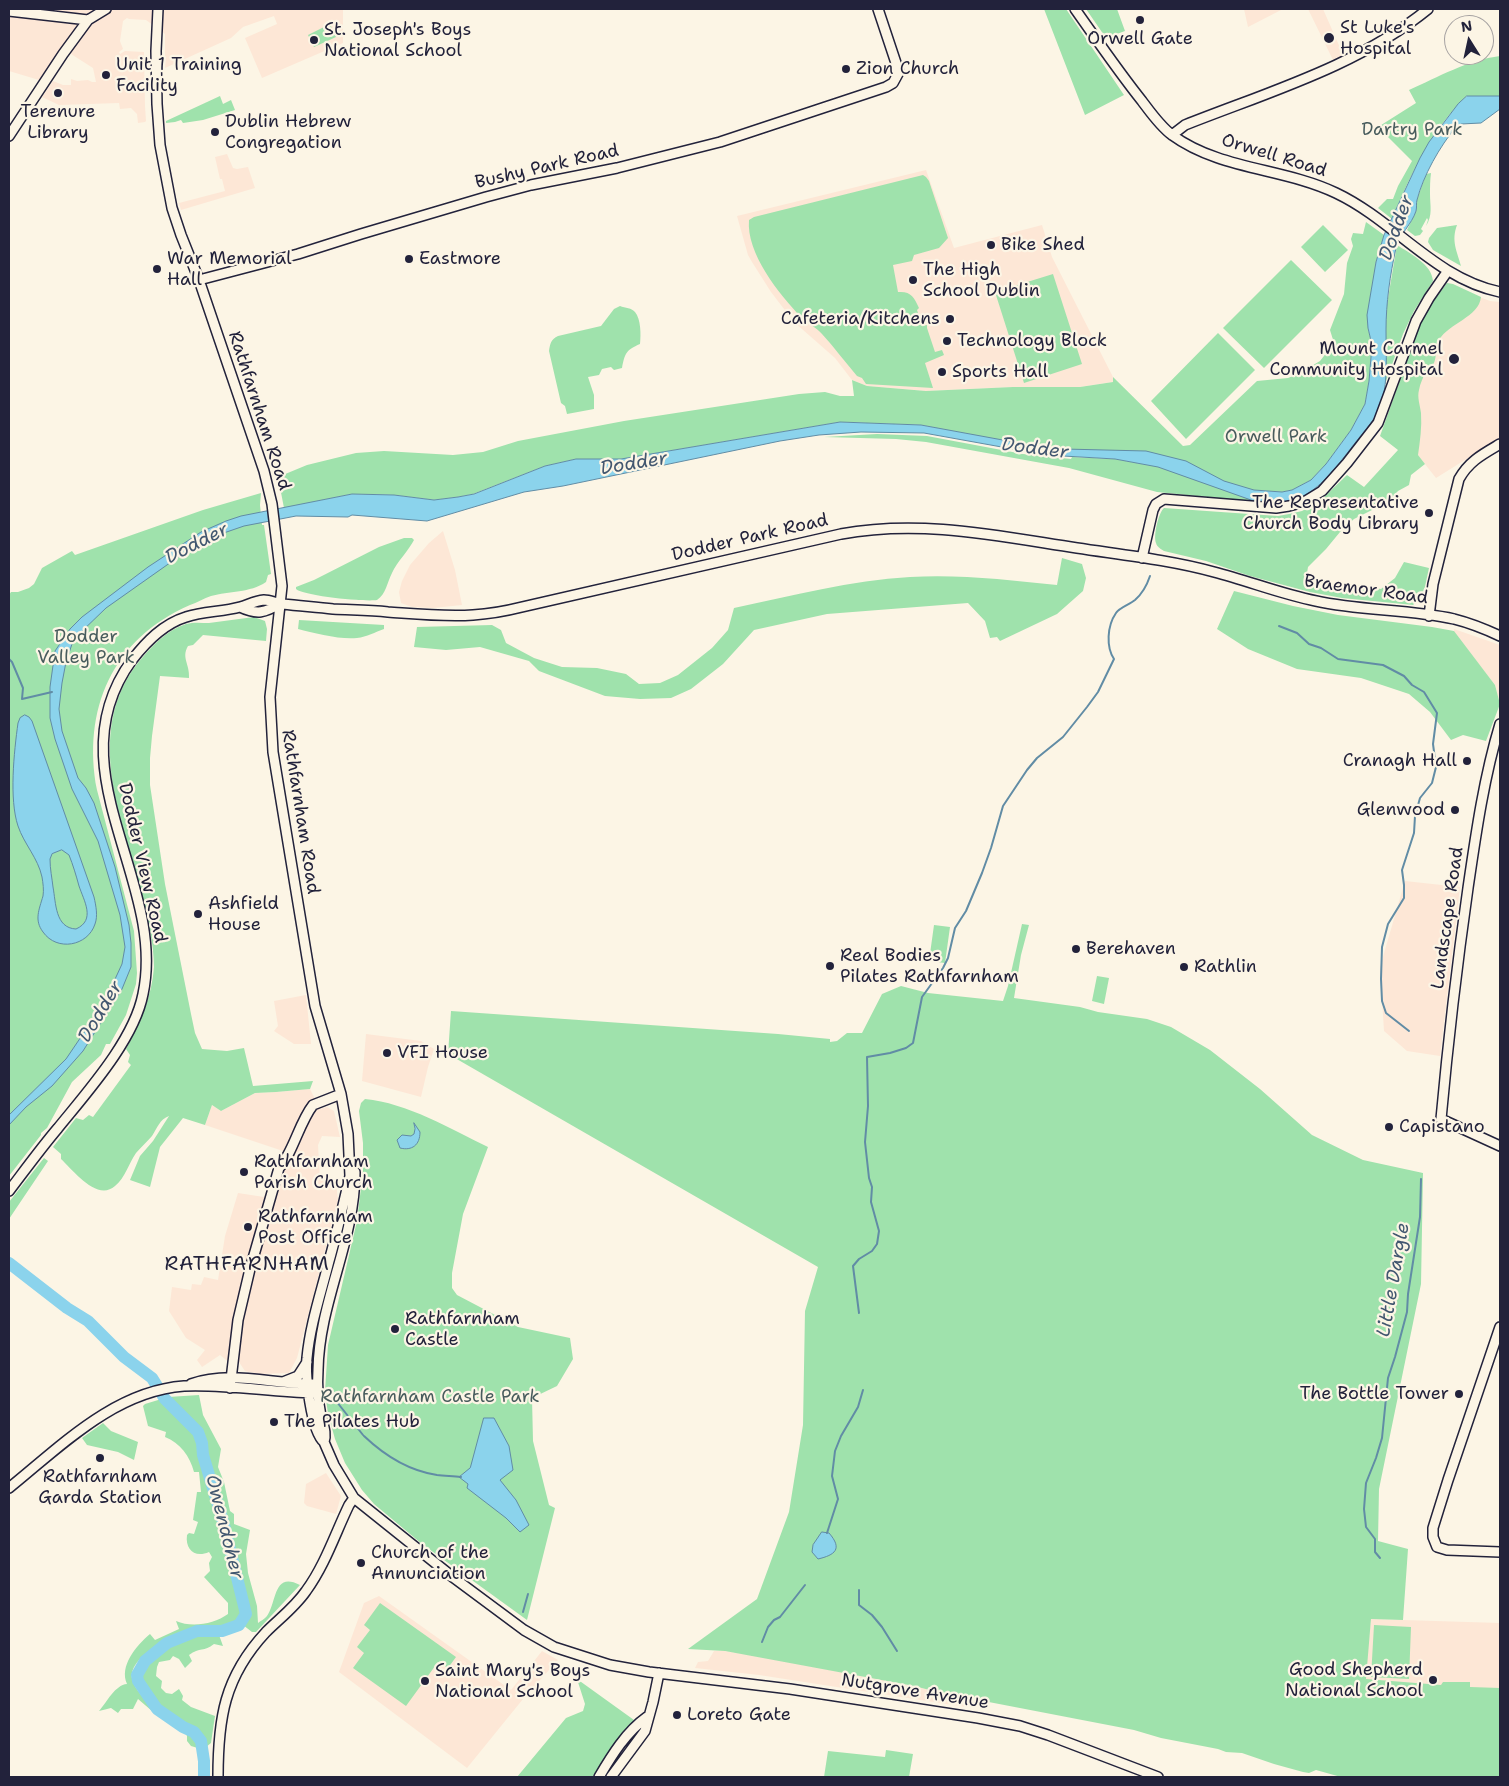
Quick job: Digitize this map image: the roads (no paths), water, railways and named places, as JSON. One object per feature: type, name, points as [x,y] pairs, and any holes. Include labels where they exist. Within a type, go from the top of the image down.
[{"type":"main road","points":[[9,136],[63,54],[88,20],[106,9]]},
{"type":"main road","name":"Rathfarnham Road","points":[[158,9],[156,104],[161,153],[174,215],[199,280],[264,471],[272,504],[281,581],[281,603],[270,697],[273,752],[314,1006],[341,1094],[350,1115],[354,1133],[355,1177],[348,1230],[327,1302],[313,1388]]},
{"type":"main road","name":"Bushy Park Road","points":[[199,280],[298,254],[531,185],[617,168],[720,142],[886,87],[893,83],[899,72],[878,9]]},
{"type":"main road","name":"Orwell Road","points":[[1075,9],[1135,93],[1160,124],[1172,135],[1186,144],[1218,157],[1312,183],[1347,198],[1447,272],[1467,282],[1500,292]]},
{"type":"main road","points":[[1172,135],[1185,125],[1341,63],[1400,30],[1428,9]]},
{"type":"main road","points":[[9,11],[88,20]]},
{"type":"main road","points":[[1142,558],[1153,510],[1156,504],[1164,499],[1282,508],[1310,499],[1328,485],[1378,423],[1416,321],[1428,298],[1447,272]]},
{"type":"main road","points":[[1429,616],[1433,584],[1460,479],[1466,468],[1476,458],[1500,444]]},
{"type":"main road","name":"Dodder Park Road","points":[[281,603],[335,609],[437,615],[485,614],[522,608],[841,534],[886,528],[933,528],[1142,558],[1190,566],[1227,576]]},
{"type":"main road","name":"Braemor Road","points":[[1227,576],[1272,591],[1318,602],[1466,622],[1500,636]]},
{"type":"main road","name":"Dodder View Road","points":[[9,1191],[102,1072],[131,1028],[143,996],[146,970],[146,943],[140,910],[108,790],[104,762],[105,722],[122,675],[147,642],[165,627],[188,616],[240,607],[252,612],[269,611],[281,603]]},
{"type":"main road","name":"Landscape Road","points":[[1500,724],[1484,789],[1470,877],[1448,1041],[1440,1119],[1500,1146]]},
{"type":"main road","points":[[230,1383],[237,1333],[250,1269],[279,1168],[285,1161],[313,1105],[341,1094]]},
{"type":"main road","name":"Rathfarnham Road","points":[[341,1094],[348,1134],[350,1176],[316,1313],[307,1362],[313,1388],[316,1425],[320,1438],[324,1442],[334,1464],[354,1498]]},
{"type":"main road","points":[[1500,1327],[1448,1480],[1433,1528],[1433,1537],[1437,1546],[1447,1550],[1500,1552]]},
{"type":"main road","points":[[283,1382],[298,1376],[307,1362]]},
{"type":"main road","points":[[9,1488],[76,1433],[94,1421],[122,1404],[159,1391],[197,1382],[313,1388]]},
{"type":"main road","points":[[230,1383],[283,1382],[313,1388]]},
{"type":"main road","points":[[218,1777],[219,1732],[228,1694],[235,1676],[246,1657],[265,1633],[305,1593],[318,1573],[354,1498]]},
{"type":"main road","name":"Nutgrove Avenue","points":[[354,1498],[454,1578],[524,1630],[554,1648],[610,1665],[790,1689],[1020,1726],[1158,1777]]},
{"type":"main road","points":[[612,1777],[645,1731],[647,1718],[654,1702],[659,1673]]},
{"type":"main road","points":[[599,1777],[612,1755],[630,1732],[636,1725],[647,1718]]},
{"type":"water","name":"Dodder","points":[[1467,96],[1500,96],[1500,109],[1481,123],[1461,124],[1456,127],[1438,152],[1428,171],[1420,191],[1414,216],[1398,243],[1392,268],[1388,299],[1386,375],[1380,408],[1370,424],[1324,481],[1312,491],[1299,498],[1285,502],[1269,503],[1251,500],[1158,467],[1115,459],[1046,455],[924,433],[861,432],[819,435],[780,441],[563,486],[524,492],[427,521],[352,515],[348,517],[296,516],[244,526],[215,536],[191,548],[106,608],[78,635],[72,644],[66,662],[59,709],[62,731],[78,778],[94,803],[115,867],[129,925],[131,967],[122,989],[83,1051],[52,1086],[26,1107],[9,1125],[9,1115],[66,1059],[104,1003],[122,964],[125,947],[120,915],[98,841],[72,789],[55,739],[50,718],[50,687],[55,651],[70,629],[82,617],[148,567],[201,532],[241,516],[352,494],[394,495],[434,500],[458,497],[474,494],[545,466],[576,459],[621,459],[840,422],[921,425],[1030,445],[1064,449],[1146,451],[1186,461],[1224,481],[1254,490],[1282,492],[1292,490],[1311,480],[1326,464],[1351,430],[1365,404],[1372,345],[1367,315],[1376,262],[1384,235],[1429,142],[1458,104]]},
{"type":"water","points":[[25,715],[32,721],[94,897],[97,914],[95,924],[86,937],[72,944],[56,942],[49,938],[40,928],[38,915],[43,894],[42,877],[18,826],[15,815],[13,789],[14,761],[20,718]],"holes":[[[62,850],[69,855],[87,910],[86,921],[76,929],[69,928],[60,919],[50,866],[52,854]]]},
{"type":"water","points":[[414,1123],[420,1132],[417,1144],[408,1149],[400,1148],[397,1140],[402,1135],[411,1136],[414,1134]]},
{"type":"water","points":[[484,1418],[494,1418],[509,1446],[513,1470],[500,1480],[516,1500],[529,1525],[520,1532],[506,1518],[467,1488],[468,1484],[459,1477],[470,1468]]},
{"type":"water","points":[[822,1532],[829,1533],[836,1543],[836,1547],[829,1556],[818,1559],[812,1552],[813,1545]]},
{"type":"waterway","points":[[859,1313],[853,1266],[859,1259],[872,1251],[877,1244],[879,1231],[871,1202],[872,1187],[869,1178],[865,1142],[868,1106],[867,1057],[890,1053],[906,1048],[913,1043],[922,997],[948,958],[955,928],[966,911],[982,873],[1003,806],[1027,770],[1037,758],[1063,737],[1098,692],[1114,659],[1109,643],[1109,630],[1113,618],[1118,611],[1133,602],[1140,595],[1150,576]]},
{"type":"waterway","name":"Little Dargle","points":[[1279,626],[1297,633],[1309,644],[1321,648],[1338,659],[1383,665],[1404,676],[1412,685],[1424,692],[1437,713],[1433,744],[1436,767],[1432,783],[1420,798],[1415,816],[1414,833],[1402,870],[1404,898],[1388,924],[1382,947],[1382,1001],[1386,1013],[1409,1031]]},
{"type":"waterway","points":[[9,659],[23,688],[22,699],[52,692]]},
{"type":"waterway","name":"Little Dargle","points":[[1380,1558],[1375,1552],[1375,1539],[1366,1527],[1364,1509],[1366,1483],[1382,1438],[1388,1378],[1407,1312],[1420,1217],[1421,1179]]},
{"type":"waterway","name":"Owendoher","points":[[9,1263],[67,1308],[88,1321],[124,1357],[152,1378],[165,1399],[198,1432],[246,1614],[239,1625],[222,1631],[197,1631],[167,1643],[145,1661],[137,1675],[138,1681],[157,1709],[183,1727],[194,1732],[201,1741],[204,1777]]},
{"type":"waterway","points":[[827,1533],[838,1499],[832,1476],[835,1451],[841,1436],[858,1407],[863,1390]]},
{"type":"waterway","points":[[327,1392],[329,1392],[363,1435]]},
{"type":"waterway","points":[[364,1436],[380,1450],[407,1466],[427,1473],[461,1477]]},
{"type":"waterway","points":[[762,1642],[768,1627],[774,1620],[780,1617],[805,1585]]},
{"type":"waterway","points":[[859,1590],[859,1605],[872,1615],[882,1627],[897,1651]]},
{"type":"waterway","points":[[523,1612],[528,1594]]},
{"type":"place","name":"Orwell Gate","points":[[1140,20]]},
{"type":"place","name":"St Luke's Hospital","points":[[1329,38]]},
{"type":"place","name":"St. Joseph's Boys National School","points":[[314,40]]},
{"type":"place","name":"Zion Church","points":[[846,69]]},
{"type":"place","name":"Unit 1 Training Facility","points":[[106,75]]},
{"type":"place","name":"Terenure Library","points":[[58,93]]},
{"type":"place","name":"Dublin Hebrew Congregation","points":[[215,132]]},
{"type":"place","name":"Bike Shed","points":[[991,245]]},
{"type":"place","name":"Eastmore","points":[[409,259]]},
{"type":"place","name":"War Memorial Hall","points":[[157,269]]},
{"type":"place","name":"The High School Dublin","points":[[913,280]]},
{"type":"place","name":"Cafeteria/Kitchens","points":[[950,319]]},
{"type":"place","name":"Technology Block","points":[[947,341]]},
{"type":"place","name":"Mount Carmel Community Hospital","points":[[1454,359]]},
{"type":"place","name":"Sports Hall","points":[[942,372]]},
{"type":"place","name":"The Representative Church Body Library","points":[[1429,513]]},
{"type":"place","name":"Cranagh Hall","points":[[1467,761]]},
{"type":"place","name":"Glenwood","points":[[1455,810]]},
{"type":"place","name":"Ashfield House","points":[[198,914]]},
{"type":"place","name":"Berehaven","points":[[1076,949]]},
{"type":"place","name":"Real Bodies Pilates Rathfarnham","points":[[830,966]]},
{"type":"place","name":"Rathlin","points":[[1184,967]]},
{"type":"place","name":"VFI House","points":[[387,1053]]},
{"type":"place","name":"Capistano","points":[[1389,1127]]},
{"type":"place","name":"Rathfarnham Parish Church","points":[[244,1172]]},
{"type":"place","name":"Rathfarnham Post Office","points":[[248,1227]]},
{"type":"place","name":"Rathfarnham Castle","points":[[395,1329]]},
{"type":"place","name":"The Bottle Tower","points":[[1459,1394]]},
{"type":"place","name":"The Pilates Hub","points":[[274,1422]]},
{"type":"place","name":"Rathfarnham Garda Station","points":[[100,1458]]},
{"type":"place","name":"Church of the Annunciation","points":[[361,1563]]},
{"type":"place","name":"Good Shepherd National School","points":[[1433,1680]]},
{"type":"place","name":"Saint Mary's Boys National School","points":[[425,1681]]},
{"type":"place","name":"Loreto Gate","points":[[677,1715]]},
{"type":"district","name":"RATHFARNHAM","points":[[247,1265]]},
{"type":"park label","name":"Dartry Park","points":[[1412,130]]},
{"type":"park label","name":"Orwell Park","points":[[1276,437]]},
{"type":"park label","name":"Dodder Valley Park","points":[[86,648]]},
{"type":"park label","name":"Rathfarnham Castle Park","points":[[430,1397]]}]
